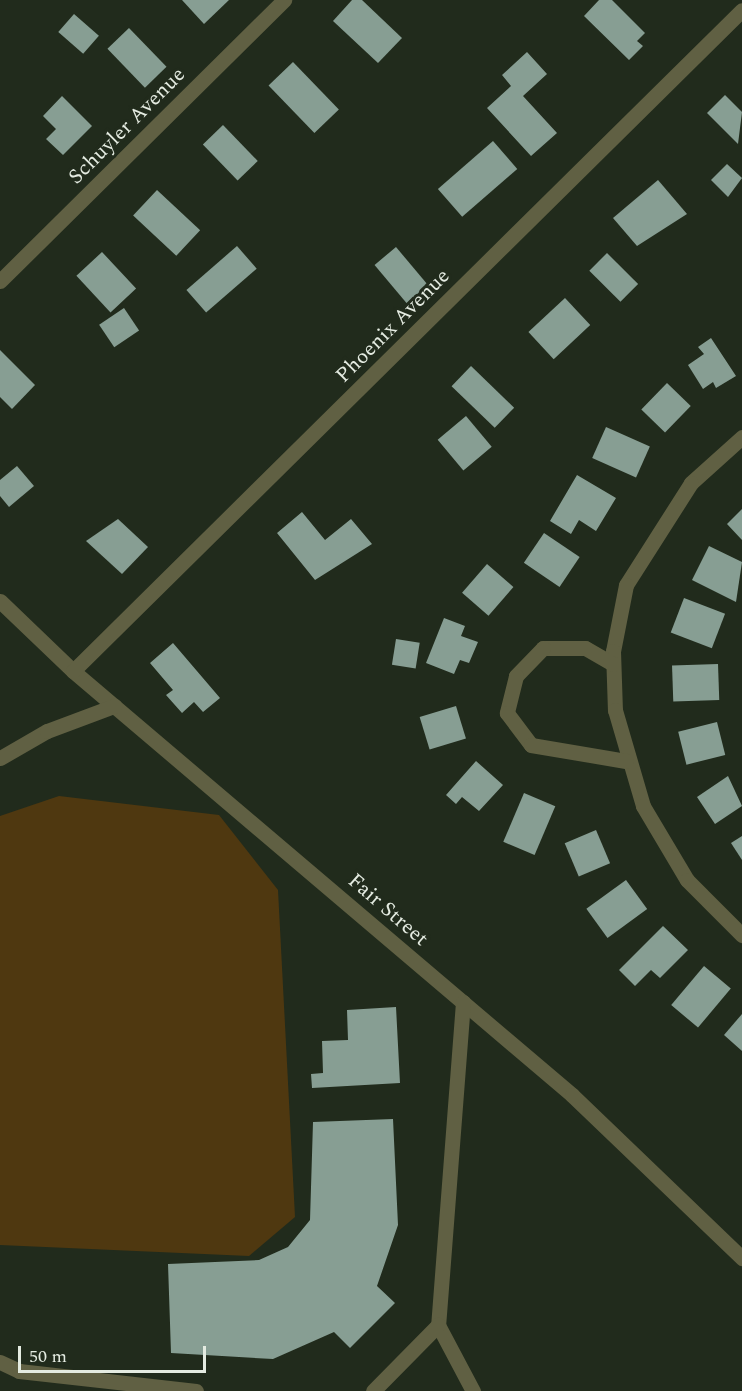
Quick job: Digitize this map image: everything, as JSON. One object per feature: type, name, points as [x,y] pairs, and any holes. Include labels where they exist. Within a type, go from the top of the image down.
[{"type":"street","name":"Schuyler Avenue","points":[[0,281],[284,0]]},
{"type":"street","name":"Phoenix Avenue","points":[[73,671],[742,10]]},
{"type":"street","points":[[742,437],[691,483],[626,585],[613,664],[615,710],[626,761],[643,806],[687,880],[742,935]]},
{"type":"street","name":"Fair Street","points":[[0,601],[73,671],[572,1095],[742,1258]]},
{"type":"street","points":[[613,664],[585,648],[543,648],[516,676],[507,713],[531,745],[626,761]]},
{"type":"street","points":[[0,758],[47,731],[114,706]]},
{"type":"street","points":[[463,1002],[438,1325],[473,1391]]},
{"type":"street","points":[[373,1391],[438,1325]]},
{"type":"street","points":[[0,1362],[19,1371],[196,1391]]},
{"type":"shaded area","points":[[59,796],[219,815],[278,890],[295,1217],[249,1256],[0,1245],[0,816]]},
{"type":"building","points":[[182,0],[229,0],[204,24]]},
{"type":"building","points":[[352,0],[362,0],[402,38],[378,63],[333,21]]},
{"type":"building","points":[[599,0],[612,0],[645,33],[637,41],[643,46],[629,60],[584,16]]},
{"type":"building","points":[[74,14],[99,36],[83,54],[58,32]]},
{"type":"building","points":[[129,28],[167,67],[145,88],[107,49]]},
{"type":"building","points":[[527,52],[547,74],[523,96],[557,133],[531,156],[487,108],[511,86],[502,75]]},
{"type":"building","points":[[293,62],[339,109],[314,133],[269,86]]},
{"type":"building","points":[[725,95],[742,112],[738,144],[707,113]]},
{"type":"building","points":[[62,96],[92,126],[63,155],[46,139],[56,129],[43,116]]},
{"type":"building","points":[[223,125],[258,161],[238,180],[203,144]]},
{"type":"building","points":[[493,141],[517,169],[462,217],[438,189]]},
{"type":"building","points":[[727,164],[742,178],[728,197],[711,180]]},
{"type":"building","points":[[658,180],[687,214],[637,246],[613,218]]},
{"type":"building","points":[[157,190],[200,230],[176,256],[133,216]]},
{"type":"building","points":[[237,246],[257,269],[206,313],[186,290]]},
{"type":"building","points":[[396,247],[428,285],[407,303],[375,265]]},
{"type":"building","points":[[102,252],[136,289],[111,312],[76,276]]},
{"type":"building","points":[[607,253],[638,284],[620,302],[589,271]]},
{"type":"building","points":[[565,298],[590,325],[554,359],[528,332]]},
{"type":"building","points":[[124,308],[139,330],[114,347],[99,325]]},
{"type":"building","points":[[711,338],[736,376],[716,388],[713,382],[703,389],[688,365],[704,354],[698,347]]},
{"type":"building","points":[[0,350],[35,385],[12,409],[0,397]]},
{"type":"building","points":[[471,366],[514,408],[495,428],[452,386]]},
{"type":"building","points":[[667,383],[691,406],[665,433],[641,410]]},
{"type":"building","points":[[466,416],[492,447],[463,470],[438,440]]},
{"type":"building","points":[[606,427],[650,447],[636,478],[592,458]]},
{"type":"building","points":[[17,466],[34,486],[9,507],[0,496],[0,480]]},
{"type":"building","points":[[577,475],[616,498],[596,531],[579,520],[571,534],[550,521]]},
{"type":"building","points":[[742,509],[742,540],[727,524]]},
{"type":"building","points":[[302,512],[325,540],[351,519],[372,544],[315,580],[277,533]]},
{"type":"building","points":[[118,519],[148,547],[122,574],[86,541]]},
{"type":"building","points":[[544,533],[580,557],[560,587],[524,563]]},
{"type":"building","points":[[709,546],[742,562],[736,602],[692,580]]},
{"type":"building","points":[[487,564],[513,587],[488,616],[462,593]]},
{"type":"building","points":[[684,598],[725,614],[712,648],[671,633]]},
{"type":"building","points":[[444,618],[465,626],[461,636],[478,642],[469,663],[460,660],[454,674],[426,663]]},
{"type":"building","points":[[396,639],[420,643],[416,668],[392,665]]},
{"type":"building","points":[[173,643],[220,698],[203,712],[194,702],[182,713],[166,695],[173,690],[150,663]]},
{"type":"building","points":[[718,664],[719,700],[673,702],[672,666]]},
{"type":"building","points":[[456,706],[466,739],[430,750],[420,717]]},
{"type":"building","points":[[717,722],[725,755],[686,765],[678,732]]},
{"type":"building","points":[[476,761],[503,785],[479,811],[462,797],[456,804],[446,795]]},
{"type":"building","points":[[728,776],[742,806],[715,824],[697,797]]},
{"type":"building","points":[[524,793],[555,806],[535,855],[503,842]]},
{"type":"building","points":[[596,830],[610,863],[579,876],[565,843]]},
{"type":"building","points":[[742,836],[742,860],[731,843]]},
{"type":"building","points":[[626,880],[647,909],[608,938],[586,909]]},
{"type":"building","points":[[663,926],[688,950],[660,978],[651,970],[635,986],[619,970]]},
{"type":"building","points":[[704,966],[731,988],[698,1028],[671,1005]]},
{"type":"building","points":[[396,1007],[400,1083],[312,1088],[311,1074],[323,1073],[322,1041],[348,1040],[347,1010]]},
{"type":"building","points":[[742,1014],[742,1051],[724,1035]]},
{"type":"building","points":[[393,1119],[398,1225],[377,1286],[395,1303],[350,1348],[334,1332],[273,1359],[171,1353],[168,1264],[259,1260],[288,1247],[310,1220],[313,1122]]}]
